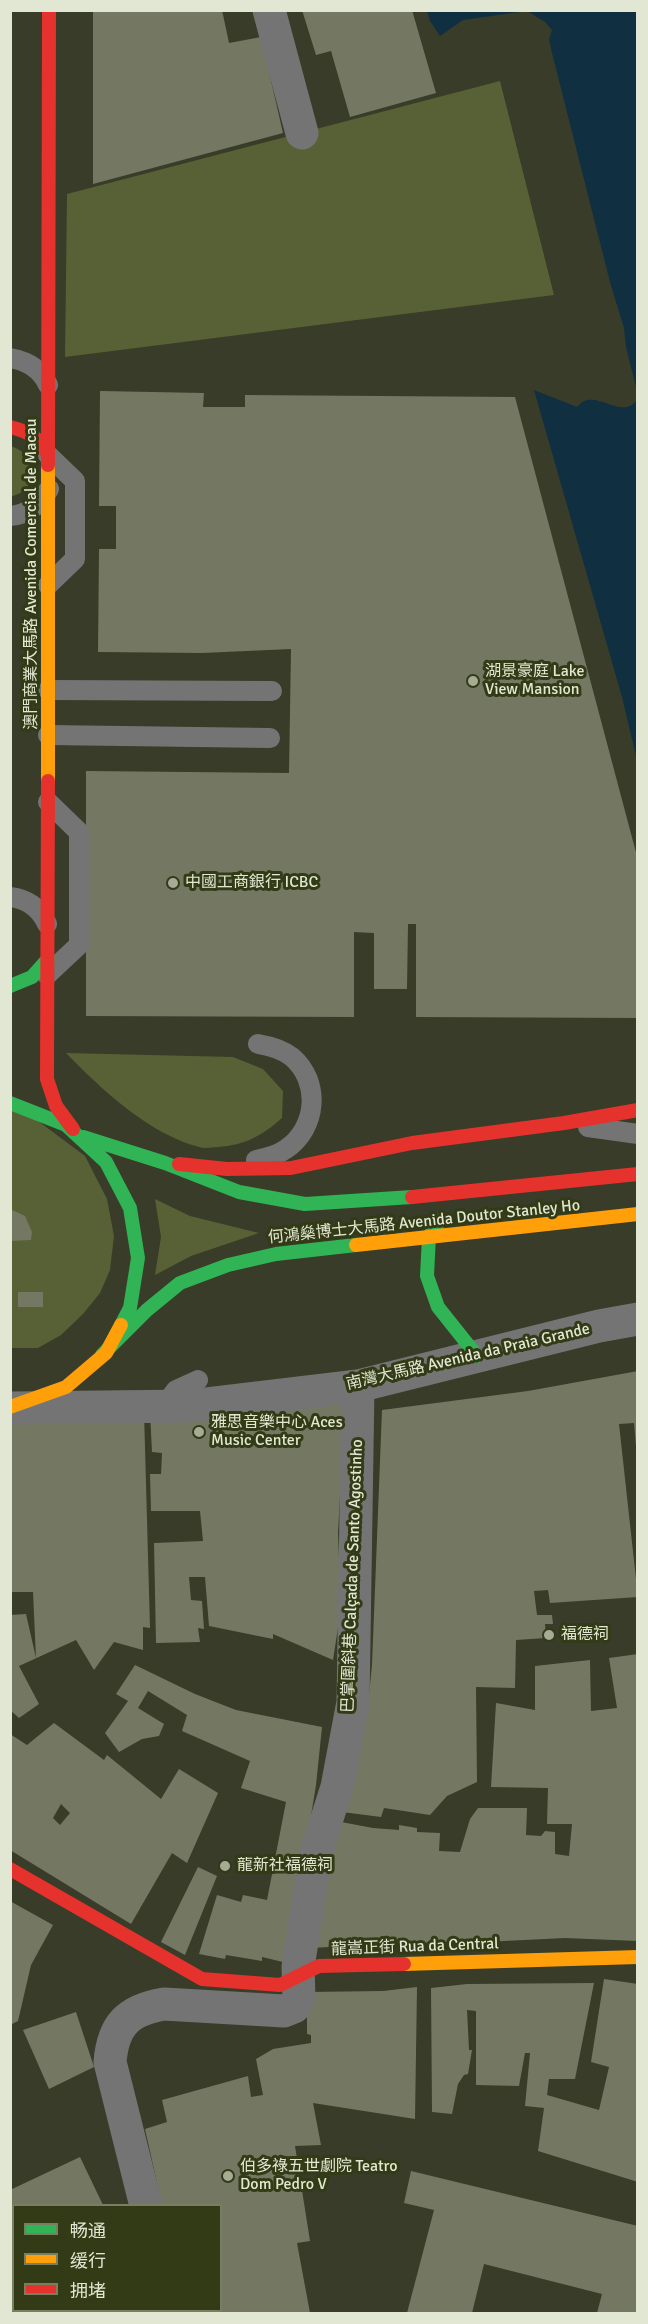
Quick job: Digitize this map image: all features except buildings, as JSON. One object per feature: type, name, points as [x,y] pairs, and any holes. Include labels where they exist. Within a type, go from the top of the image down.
[{"type":"street","name":"澳門商業大馬路 Avenida Comercial de Macau","points":[[49,10],[47,1078],[53,1102],[59,1113],[78,1133]]},
{"type":"street","points":[[269,10],[302,133]]},
{"type":"street","points":[[10,427],[22,429],[36,437],[46,448],[48,455]]},
{"type":"street","points":[[10,986],[26,982],[48,967]]},
{"type":"street","points":[[10,1103],[40,1112],[78,1133],[102,1155],[122,1185],[132,1209],[139,1248],[138,1273],[133,1299],[118,1335],[102,1355],[84,1373],[63,1388],[39,1399],[10,1408]]},
{"type":"street","points":[[165,1163],[227,1169],[291,1168],[412,1143],[564,1123],[638,1110]]},
{"type":"street","name":"何鴻燊博士大馬路 Avenida Doutor Stanley Ho","points":[[78,1133],[239,1192],[305,1204],[472,1191],[638,1174]]},
{"type":"street","points":[[472,1191],[447,1213],[429,1236],[427,1276],[438,1307],[477,1356]]},
{"type":"street","name":"何鴻燊博士大馬路 Avenida Doutor Stanley Ho","points":[[102,1355],[147,1310],[180,1283],[228,1265],[276,1254],[638,1214]]},
{"type":"street","name":"南灣大馬路 Avenida da Praia Grande","points":[[10,1408],[190,1406],[358,1386],[638,1318]]},
{"type":"street","name":"巴掌圍斜巷 Calçada de Santo Agostinho","points":[[146,2204],[110,2062],[112,2044],[118,2029],[131,2015],[146,2007],[164,2004],[284,2012],[298,2004],[300,1993],[298,1967],[316,1853],[337,1787],[353,1702],[358,1386]]},
{"type":"street","name":"龍嵩正街 Rua da Central","points":[[10,1869],[202,1979],[280,1985],[319,1966],[638,1957]]},
{"type":"lane","points":[[10,358],[36,368],[49,386]]},
{"type":"lane","points":[[48,455],[75,481],[75,559],[48,585]]},
{"type":"lane","points":[[10,516],[27,512],[38,504],[49,489]]},
{"type":"lane","points":[[48,690],[272,691]]},
{"type":"lane","points":[[48,735],[270,738]]},
{"type":"lane","points":[[48,802],[79,832],[79,945],[48,967]]},
{"type":"lane","points":[[10,897],[22,898],[35,907],[48,924]]},
{"type":"lane","points":[[227,1169],[285,1150],[299,1138],[309,1123],[312,1105],[311,1087],[303,1070],[291,1057],[276,1048],[258,1044]]},
{"type":"lane","points":[[564,1123],[638,1134]]},
{"type":"lane","points":[[164,1406],[176,1390],[198,1380]]},
{"type":"green space","points":[[500,81],[554,295],[65,357],[67,194]]},
{"type":"green space","points":[[10,446],[28,458],[31,470],[29,484],[25,491],[11,497]]},
{"type":"green space","points":[[66,1053],[233,1057],[263,1069],[283,1091],[282,1118],[260,1135],[245,1142],[228,1146],[199,1147],[162,1132],[127,1109]]},
{"type":"green space","points":[[10,1100],[85,1156],[107,1199],[114,1236],[110,1270],[100,1293],[83,1314],[61,1335],[38,1348],[11,1348]]},
{"type":"green space","points":[[155,1199],[190,1216],[259,1233],[191,1256],[155,1275],[161,1237]]},
{"type":"water","points":[[427,11],[527,11],[463,20],[440,36],[430,21]]},
{"type":"water","points":[[527,11],[637,11],[637,391],[626,347],[624,328],[610,282],[552,53],[549,39],[552,30],[545,22]]},
{"type":"water","points":[[534,390],[577,407],[584,401],[592,400],[623,407],[630,406],[637,400],[637,760],[622,697]]},
{"type":"traffic: fast","points":[[10,986],[32,977],[48,959]]},
{"type":"traffic: fast","points":[[10,1103],[66,1125],[106,1162],[130,1208],[138,1258],[130,1308],[121,1325]]},
{"type":"traffic: fast","points":[[83,1137],[165,1163],[239,1192],[305,1204],[412,1197]]},
{"type":"traffic: fast","points":[[442,1219],[429,1236],[427,1276],[438,1307],[477,1356]]},
{"type":"traffic: fast","points":[[102,1355],[147,1310],[180,1283],[228,1265],[276,1254],[356,1245]]},
{"type":"traffic: slow","points":[[48,465],[48,781]]},
{"type":"traffic: slow","points":[[356,1245],[638,1214]]},
{"type":"traffic: slow","points":[[10,1407],[66,1387],[106,1353],[121,1325]]},
{"type":"traffic: slow","points":[[404,1964],[638,1957]]},
{"type":"traffic: jam","points":[[48,465],[49,10]]},
{"type":"traffic: jam","points":[[10,427],[33,436],[42,444],[48,455]]},
{"type":"traffic: jam","points":[[48,781],[47,1079],[56,1106],[73,1129]]},
{"type":"traffic: jam","points":[[179,1164],[227,1169],[291,1168],[412,1143],[564,1123],[638,1110]]},
{"type":"traffic: jam","points":[[412,1197],[638,1174]]},
{"type":"traffic: jam","points":[[10,1869],[202,1979],[280,1985],[319,1966],[404,1964]]},
{"type":"place","name":"湖景豪庭 Lake View Mansion","points":[[473,681]]},
{"type":"place","name":"中國工商銀行 ICBC","points":[[173,883]]},
{"type":"place","name":"雅思音樂中心 Aces Music Center","points":[[199,1432]]},
{"type":"place","name":"福德祠","points":[[549,1635]]},
{"type":"place","name":"龍新社福德祠","points":[[225,1866]]},
{"type":"place","name":"伯多祿五世劇院 Teatro Dom Pedro V","points":[[228,2176]]}]
